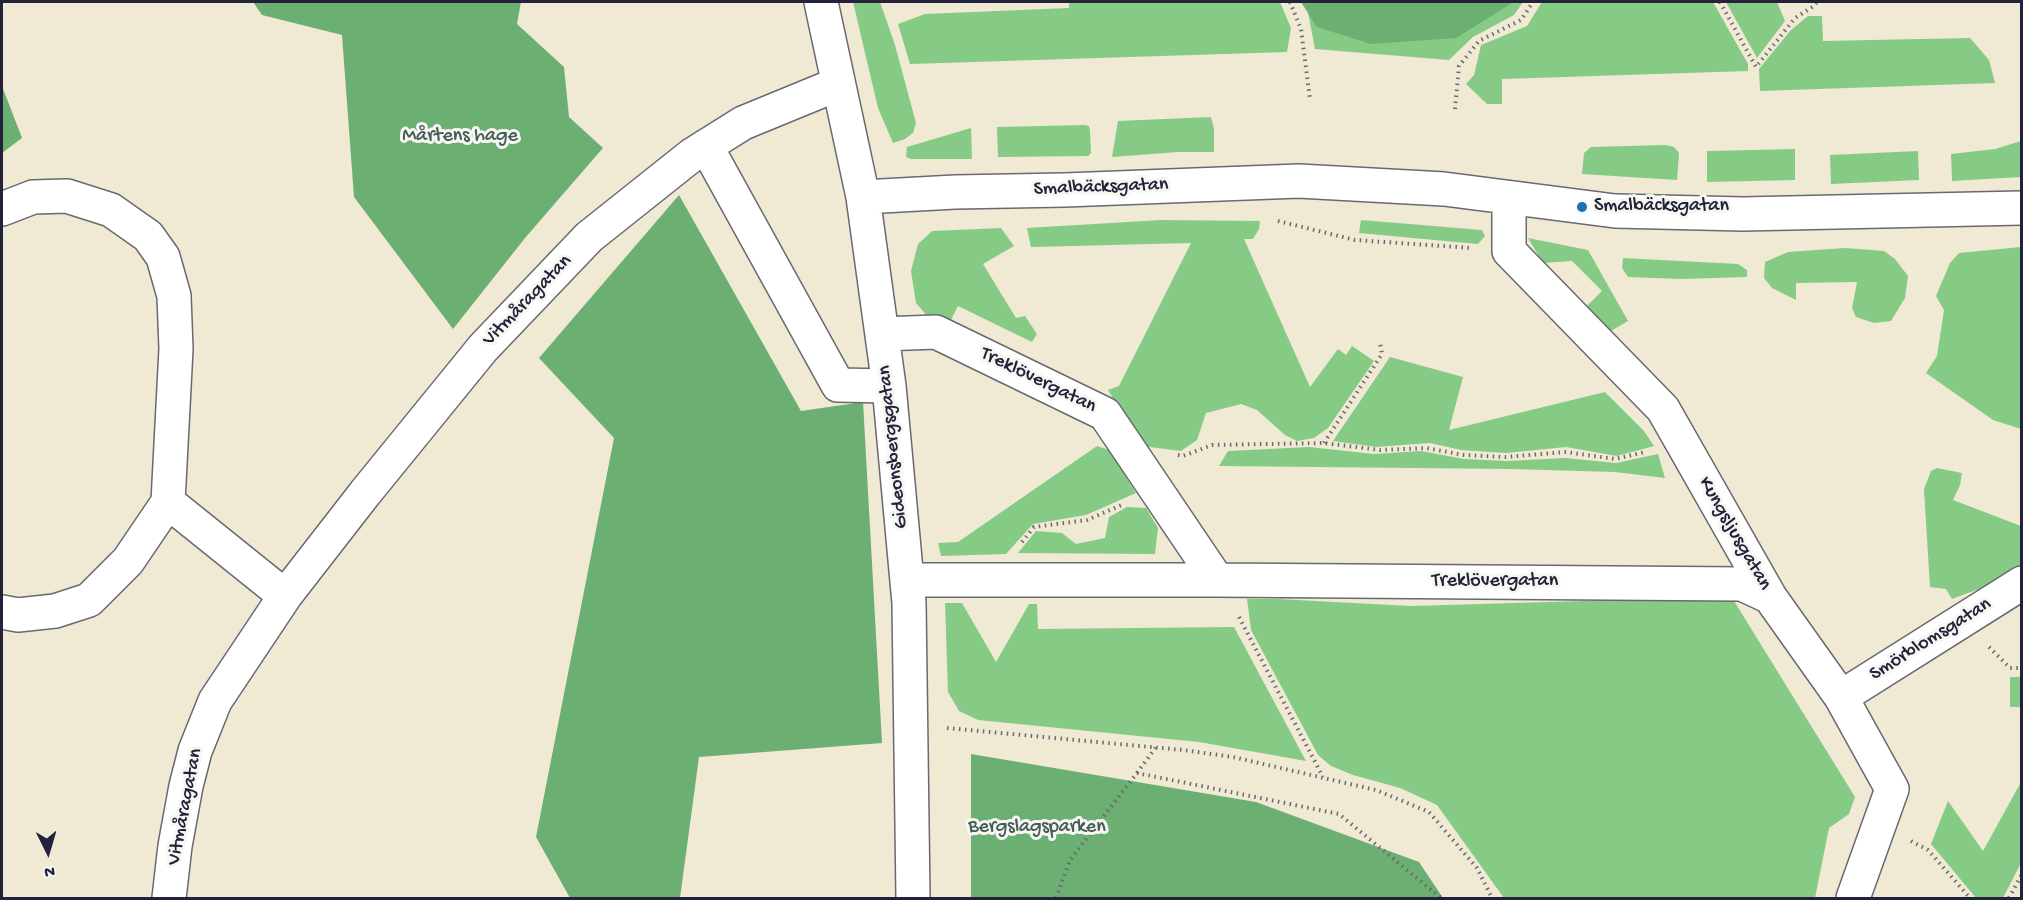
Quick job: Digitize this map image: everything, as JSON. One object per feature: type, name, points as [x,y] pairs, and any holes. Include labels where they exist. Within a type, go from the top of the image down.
[{"type":"street","name":"Gideonsbergsgatan","points":[[821,2],[863,197],[889,386],[907,580],[913,898]]},
{"type":"street","name":"Vitmåragatan","points":[[169,898],[177,836],[195,751],[215,701],[285,596],[483,348],[589,237],[706,146],[743,123],[838,84]]},
{"type":"street","points":[[706,146],[838,385],[889,386]]},
{"type":"street","name":"Smalbäcksgatan","points":[[863,197],[955,192],[1299,182],[1444,189],[1615,211],[1743,214],[2022,208]]},
{"type":"street","points":[[2,209],[33,197],[68,196],[111,210],[148,236],[163,257],[174,296],[176,349],[168,502],[128,561],[88,600],[55,611],[18,615],[2,612]]},
{"type":"street","points":[[1509,198],[1509,251]]},
{"type":"street","name":"Kungsljusgatan","points":[[1509,251],[1663,409],[1770,597],[1841,697],[1892,789],[1853,898]]},
{"type":"street","name":"Treklövergatan","points":[[882,334],[936,332],[1105,414],[1217,580]]},
{"type":"street","points":[[168,502],[285,596]]},
{"type":"street","name":"Treklövergatan","points":[[907,580],[1742,584],[1770,597]]},
{"type":"street","name":"Smörblomsgatan","points":[[1841,697],[2022,583]]},
{"type":"path","points":[[1290,2],[1301,29],[1310,99]]},
{"type":"path","points":[[1455,109],[1459,66],[1479,41],[1521,20],[1533,2]]},
{"type":"path","points":[[1720,2],[1756,67],[1795,18],[1817,2]]},
{"type":"path","points":[[1276,220],[1308,230],[1355,240],[1509,251]]},
{"type":"path","points":[[1324,443],[1382,354],[1380,343]]},
{"type":"path","points":[[1137,462],[1160,453],[1183,456],[1212,445],[1324,443],[1380,450],[1426,448],[1464,455],[1505,457],[1566,452],[1615,459],[1680,441]]},
{"type":"path","points":[[1010,580],[1013,552],[1034,527],[1087,520],[1134,500],[1162,499]]},
{"type":"path","points":[[1217,580],[1244,626],[1324,778]]},
{"type":"path","points":[[2010,668],[2022,668]]},
{"type":"path","points":[[937,727],[1156,747],[1233,757],[1376,790],[1430,812],[1477,868],[1492,898]]},
{"type":"path","points":[[1056,898],[1070,860],[1156,747]]},
{"type":"path","points":[[1137,773],[1339,814],[1442,898]]},
{"type":"path","points":[[1880,823],[1929,850],[1970,898]]},
{"type":"path","points":[[2009,898],[2022,874]]},
{"type":"green space","name":"Mårtens hage","points":[[253,2],[521,2],[517,24],[564,67],[569,117],[603,148],[525,238],[453,329],[354,197],[342,35],[262,15]]},
{"type":"green space","points":[[853,2],[880,2],[895,45],[916,123],[913,133],[893,143],[878,108]]},
{"type":"green space","points":[[1069,2],[1280,2],[1291,28],[1287,52],[910,64],[898,24],[925,14],[1069,8]]},
{"type":"green space","points":[[1301,2],[1514,2],[1456,38],[1371,44],[1317,27]]},
{"type":"green space","points":[[1306,2],[1523,2],[1514,15],[1473,37],[1449,60],[1315,49]]},
{"type":"green space","points":[[1542,2],[1713,2],[1748,64],[1748,71],[1502,79],[1502,104],[1487,104],[1466,84],[1474,75],[1481,45],[1527,26]]},
{"type":"green space","points":[[1726,2],[1777,2],[1785,21],[1757,58]]},
{"type":"green space","points":[[1808,16],[1822,16],[1823,41],[1970,38],[1989,60],[1995,83],[1760,91],[1759,69],[1790,31]]},
{"type":"green space","points":[[2,86],[22,138],[2,153]]},
{"type":"green space","points":[[1211,117],[1214,129],[1214,152],[1112,157],[1118,121]]},
{"type":"green space","points":[[1089,126],[1090,131],[1091,153],[1088,156],[998,157],[997,127]]},
{"type":"green space","points":[[971,128],[972,159],[911,159],[906,157],[907,147]]},
{"type":"green space","points":[[2021,141],[2021,177],[1952,181],[1951,154],[1995,149]]},
{"type":"green space","points":[[1666,145],[1674,147],[1679,153],[1677,180],[1582,174],[1584,153],[1591,147]]},
{"type":"green space","points":[[1795,149],[1795,180],[1707,182],[1707,151]]},
{"type":"green space","points":[[1918,151],[1919,180],[1831,184],[1830,155]]},
{"type":"green space","points":[[679,195],[801,411],[863,402],[882,743],[699,757],[680,898],[570,898],[536,837],[614,438],[539,358]]},
{"type":"green space","points":[[1161,220],[1260,221],[1259,229],[1253,239],[1244,239],[1310,387],[1338,349],[1346,355],[1352,346],[1374,361],[1328,428],[1314,438],[1297,441],[1285,435],[1257,410],[1241,404],[1206,413],[1197,440],[1181,451],[1142,446],[1108,390],[1119,386],[1191,243],[1031,247],[1027,228]]},
{"type":"green space","points":[[1361,220],[1482,230],[1485,236],[1478,244],[1359,233]]},
{"type":"green space","points":[[1001,228],[1014,246],[983,264],[1016,318],[1025,316],[1037,334],[1032,342],[958,306],[949,324],[928,317],[916,303],[911,271],[918,244],[932,231]]},
{"type":"green space","points":[[1528,238],[1588,250],[1628,321],[1609,332],[1586,307],[1602,291],[1572,261],[1543,263]]},
{"type":"green space","points":[[2022,247],[2021,429],[1993,420],[1926,373],[1937,356],[1944,310],[1936,296],[1950,263],[1959,253]]},
{"type":"green space","points":[[1845,248],[1884,251],[1895,259],[1908,276],[1905,298],[1891,321],[1874,323],[1856,317],[1852,308],[1857,282],[1796,283],[1796,300],[1772,288],[1764,278],[1765,262],[1788,252]]},
{"type":"green space","points":[[1623,258],[1738,264],[1747,270],[1747,277],[1682,279],[1628,277],[1622,268]]},
{"type":"green space","points":[[1390,357],[1463,377],[1449,430],[1605,392],[1644,431],[1654,446],[1617,456],[1566,447],[1506,453],[1461,450],[1430,443],[1376,447],[1333,441]]},
{"type":"green space","points":[[1097,446],[1109,450],[1136,493],[1086,515],[1033,524],[1006,554],[941,556],[938,543],[958,542]]},
{"type":"green space","points":[[1309,447],[1374,454],[1421,451],[1464,459],[1507,461],[1565,458],[1616,463],[1658,454],[1665,478],[1615,472],[1511,469],[1219,466],[1228,451]]},
{"type":"green space","points":[[1937,468],[1962,473],[1960,485],[1953,500],[2021,526],[2021,569],[2000,581],[1952,599],[1946,589],[1930,587],[1924,489],[1931,471]]},
{"type":"green space","points":[[1127,507],[1146,508],[1158,528],[1155,554],[1018,553],[1036,531],[1062,533],[1076,544],[1105,538],[1109,517]]},
{"type":"green space","points":[[1247,599],[1411,606],[1619,600],[1734,601],[1855,797],[1849,814],[1829,828],[1815,898],[1504,898],[1437,805],[1400,788],[1353,775],[1331,766],[1318,755],[1251,630]]},
{"type":"green space","points":[[945,603],[962,603],[996,662],[1029,604],[1037,604],[1038,629],[1234,627],[1306,761],[1199,742],[978,720],[959,711],[948,692]]},
{"type":"green space","points":[[2010,677],[2021,677],[2021,707],[2010,707]]},
{"type":"green space","name":"Bergslagsparken","points":[[971,754],[1256,802],[1419,862],[1443,898],[971,898]]},
{"type":"green space","points":[[2021,782],[2021,863],[2003,898],[1976,898],[1931,844],[1948,801],[1983,851]]},
{"type":"place","name":"Smalbäcksgatan","points":[[1582,207]]}]
